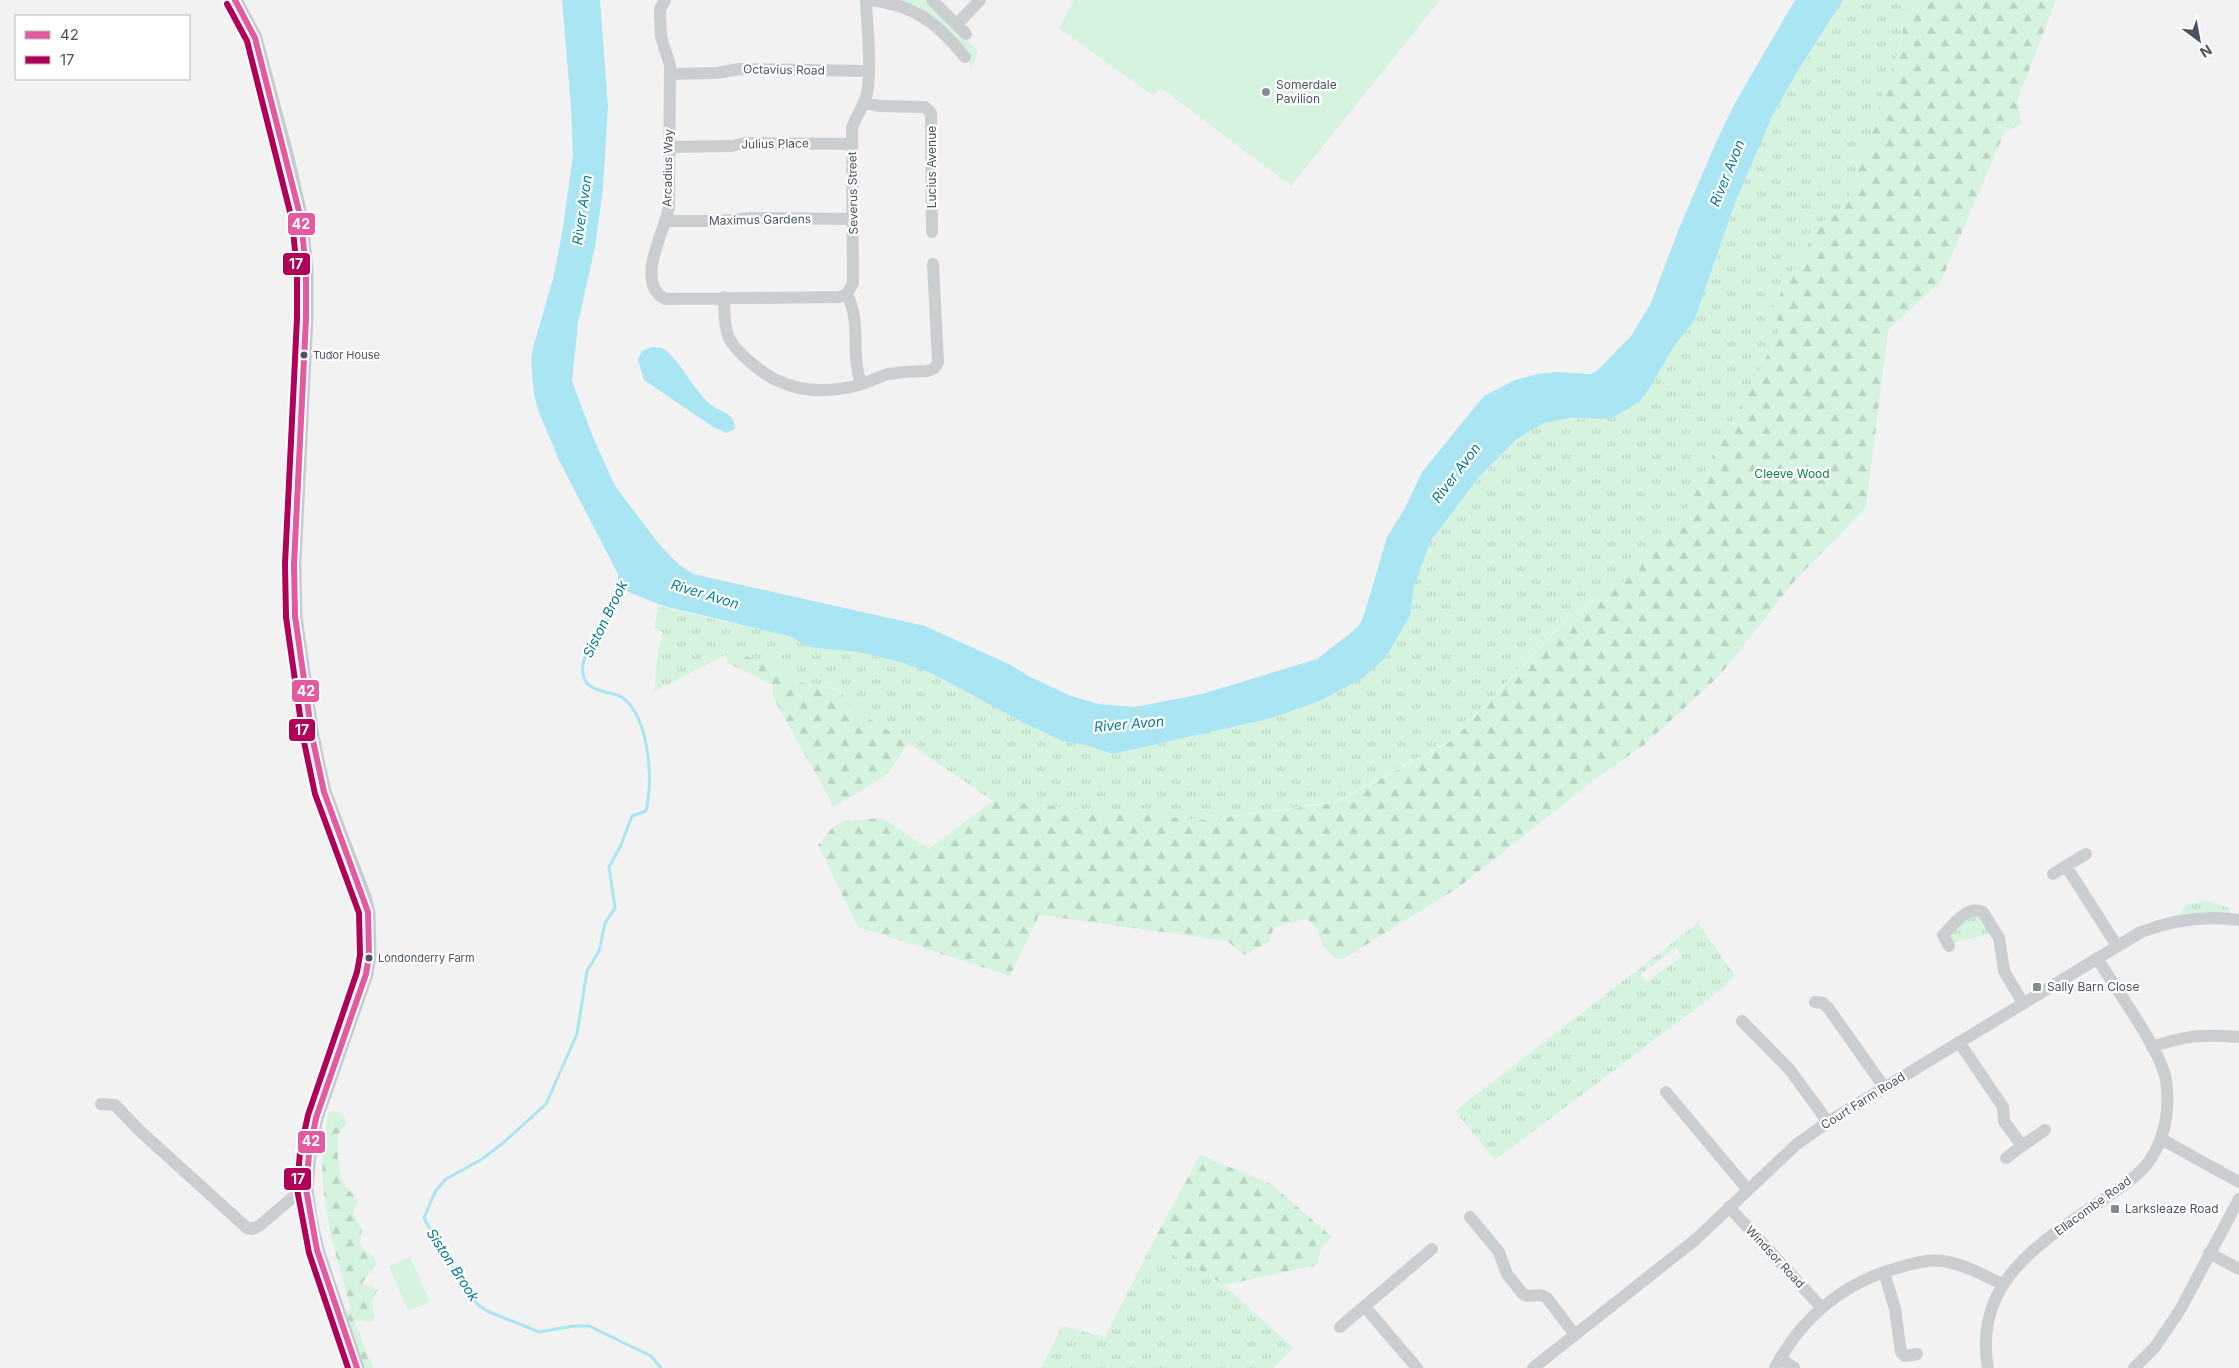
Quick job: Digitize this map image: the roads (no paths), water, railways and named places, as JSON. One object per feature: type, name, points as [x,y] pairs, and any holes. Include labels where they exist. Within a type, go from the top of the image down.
[{"type":"main road","points":[[235,0],[255,38],[288,162],[301,220],[306,271],[306,318],[294,564],[296,616],[312,736],[324,792],[364,897],[370,928],[366,974],[316,1118],[309,1154],[306,1189],[317,1250],[357,1368]]},
{"type":"street","name":"Arcadius Way","points":[[666,0],[660,9],[660,17],[661,37],[668,56],[670,74],[669,207],[653,257],[654,290],[665,299],[840,297],[847,294]]},
{"type":"street","name":"Severus Street","points":[[847,294],[853,283],[852,144],[854,121],[864,103],[868,86],[866,0]]},
{"type":"street","points":[[870,0],[898,4],[916,12],[942,31],[965,57]]},
{"type":"street","points":[[932,0],[961,29],[980,0]]},
{"type":"street","name":"Octavius Road","points":[[670,74],[717,73],[738,69],[868,70]]},
{"type":"street","name":"Lucius Avenue","points":[[864,103],[878,106],[925,107],[931,113],[932,232]]},
{"type":"street","name":"Julius Place","points":[[668,147],[731,146],[745,143],[852,144]]},
{"type":"street","name":"Maximus Gardens","points":[[666,221],[719,221],[751,218],[853,219]]},
{"type":"street","points":[[724,297],[727,336],[735,348],[770,378],[783,384],[817,390],[840,389],[890,374],[933,370],[936,366],[938,362],[933,264]]},
{"type":"street","points":[[847,294],[855,316],[856,369],[861,384]]},
{"type":"street","points":[[2053,874],[2086,854]]},
{"type":"street","points":[[2066,866],[2117,946]]},
{"type":"street","points":[[1942,937],[1967,912],[1974,910],[1983,912],[1999,938],[2004,972],[2023,1003]]},
{"type":"street","name":"Court Farm Road","points":[[1533,1368],[1695,1240],[1797,1144],[1828,1122],[2141,932],[2166,923],[2197,918],[2239,920]]},
{"type":"street","name":"Ellacombe Road","points":[[1988,1368],[1985,1349],[1990,1314],[2002,1284],[2020,1261],[2133,1178],[2152,1158],[2160,1139],[2168,1110],[2166,1079],[2152,1047],[2097,958]]},
{"type":"street","points":[[1815,1002],[1829,1009],[1884,1087]]},
{"type":"street","points":[[1742,1021],[1790,1070],[1828,1122]]},
{"type":"street","points":[[2152,1047],[2176,1038],[2205,1034],[2239,1036]]},
{"type":"street","points":[[1958,1042],[2003,1108],[2004,1121],[2022,1146]]},
{"type":"street","points":[[1666,1092],[1748,1190]]},
{"type":"street","points":[[101,1104],[115,1105],[140,1131],[247,1228],[252,1229],[259,1226],[292,1198],[306,1189]]},
{"type":"street","points":[[2006,1158],[2045,1130]]},
{"type":"street","points":[[2160,1139],[2239,1182]]},
{"type":"street","points":[[2134,1368],[2155,1347],[2180,1310],[2209,1252],[2239,1199]]},
{"type":"street","name":"Windsor Road","points":[[1729,1207],[1821,1307]]},
{"type":"street","points":[[1470,1217],[1499,1252],[1507,1274],[1523,1294],[1527,1296],[1541,1295],[1547,1298],[1575,1334]]},
{"type":"street","points":[[1340,1327],[1432,1249]]},
{"type":"street","points":[[2209,1252],[2239,1270]]},
{"type":"street","points":[[1794,1368],[1777,1363],[1798,1330],[1821,1307],[1850,1288],[1884,1272],[1918,1262],[1941,1261],[1966,1267],[2002,1284]]},
{"type":"street","points":[[1884,1272],[1895,1309],[1901,1352],[1905,1356],[1918,1354]]},
{"type":"street","points":[[1365,1307],[1417,1368]]},
{"type":"water","name":"River Avon","points":[[562,0],[600,0],[608,106],[603,189],[595,247],[578,323],[572,381],[593,437],[615,486],[659,544],[678,564],[693,574],[925,626],[1011,665],[1030,677],[1071,696],[1099,704],[1135,707],[1202,694],[1317,659],[1353,631],[1360,624],[1364,615],[1387,537],[1405,508],[1422,472],[1484,396],[1515,380],[1538,374],[1556,372],[1591,374],[1598,370],[1631,336],[1651,303],[1678,231],[1735,103],[1795,0],[1843,0],[1799,69],[1772,116],[1734,206],[1694,321],[1674,346],[1640,401],[1611,419],[1571,418],[1543,423],[1517,439],[1479,477],[1430,542],[1414,587],[1410,616],[1386,657],[1363,678],[1322,700],[1272,718],[1113,754],[1086,745],[1062,741],[1022,722],[933,674],[901,662],[858,652],[807,646],[789,636],[663,606],[624,590],[618,582],[618,574],[559,460],[538,410],[534,394],[531,361],[533,348],[553,279],[562,234],[573,156]]},
{"type":"water","points":[[651,347],[662,348],[668,352],[704,398],[733,419],[735,429],[726,433],[713,427],[644,380],[638,360],[642,351]]},
{"type":"waterway","name":"Siston Brook","points":[[621,584],[607,622],[586,654],[583,674],[589,685],[623,698],[639,720],[644,735],[649,768],[648,798],[646,811],[632,816],[621,845],[609,867],[615,908],[605,923],[599,951],[587,971],[577,1034],[546,1104],[503,1143],[482,1159],[446,1179],[435,1192],[424,1218],[438,1244],[477,1304],[487,1311],[539,1332],[574,1326],[589,1326],[651,1356],[661,1368]]},
{"type":"place","name":"Somerdale Pavilion","points":[[1266,92]]},
{"type":"place","name":"Tudor House","points":[[304,355]]},
{"type":"place","name":"Londonderry Farm","points":[[369,958]]},
{"type":"place","name":"Sally Barn Close","points":[[2037,987]]},
{"type":"place","name":"Larksleaze Road","points":[[2115,1209]]},
{"type":"park label","name":"Cleeve Wood","points":[[1792,474]]}]
